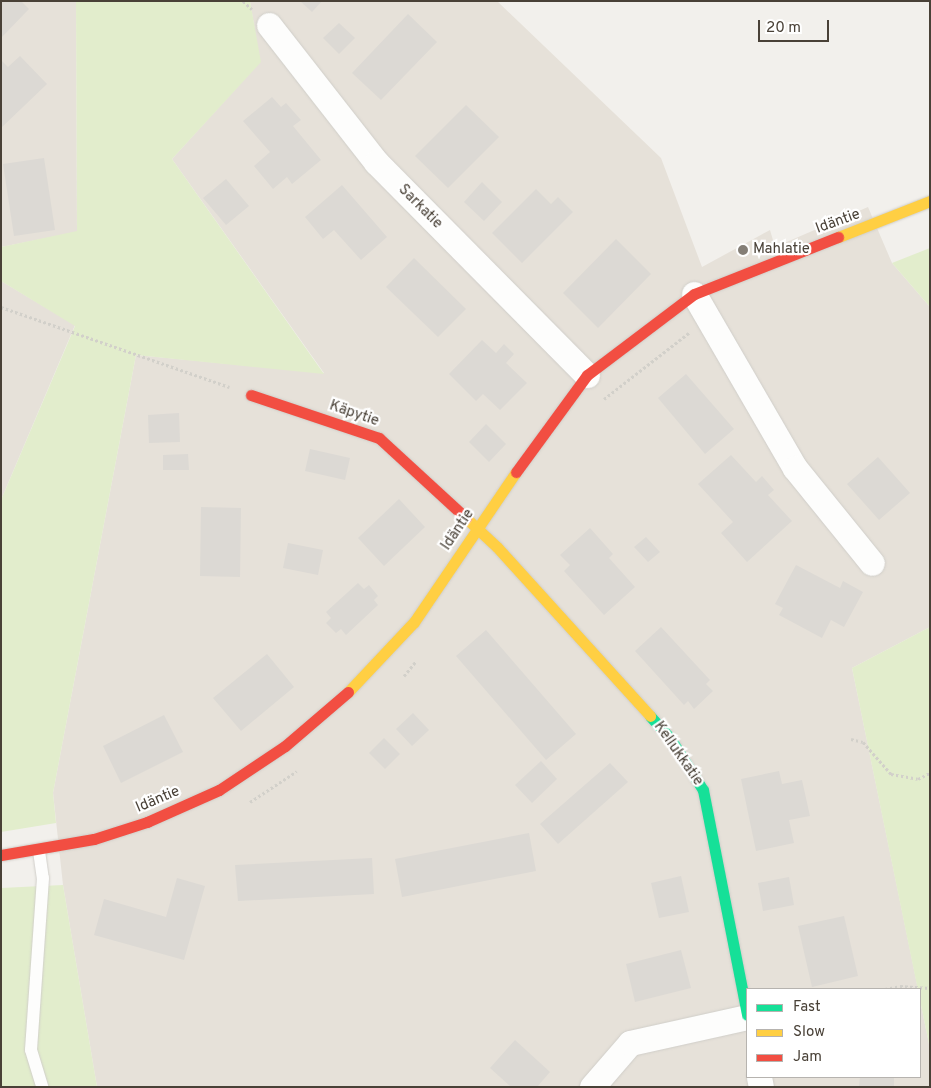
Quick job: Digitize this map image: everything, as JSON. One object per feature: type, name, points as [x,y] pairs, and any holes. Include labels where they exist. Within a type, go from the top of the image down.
[{"type":"street","name":"Sarkatie","points":[[269,25],[376,162],[587,375]]},
{"type":"street","name":"Idäntie","points":[[1,854],[39,851],[94,839],[147,822],[219,790],[285,746],[364,679],[414,622],[477,527],[587,375],[694,294],[930,202]]},
{"type":"street","points":[[694,294],[795,468],[872,563]]},
{"type":"street","name":"Käpytie","points":[[251,395],[379,438],[477,527]]},
{"type":"street","name":"Kellukkatie","points":[[477,527],[670,738],[703,790],[746,1011]]},
{"type":"street","points":[[592,1087],[630,1042],[746,1016]]},
{"type":"lane","points":[[39,851],[43,878],[31,1050],[42,1087]]},
{"type":"path","points":[[1,307],[251,395]]},
{"type":"path","points":[[851,739],[863,742],[891,774],[918,779],[930,774]]},
{"type":"path","points":[[890,988],[900,986],[930,988]]},
{"type":"shaded area","points":[[1,1],[76,1],[77,232],[1,247]]},
{"type":"shaded area","points":[[250,1],[497,1],[661,158],[702,267],[770,230],[775,247],[868,207],[892,263],[930,307],[930,627],[852,668],[918,988],[746,988],[746,1078],[921,1078],[921,1005],[930,1049],[930,1087],[97,1087],[63,885],[53,793],[136,355],[324,373],[172,159],[260,62]]},
{"type":"shaded area","points":[[1,281],[75,325],[1,500]]},
{"type":"green space","points":[[76,1],[250,1],[261,62],[172,159],[324,374],[136,355],[53,793],[56,823],[1,832],[1,500],[75,326],[1,281],[1,247],[77,231]]},
{"type":"green space","points":[[930,248],[930,307],[892,263]]},
{"type":"green space","points":[[930,627],[930,1049],[921,1005],[921,988],[918,988],[852,668]]},
{"type":"green space","points":[[63,885],[97,1087],[1,1087],[1,888]]},
{"type":"building","points":[[1,1],[21,1],[29,9],[1,38]]},
{"type":"building","points":[[300,1],[322,1],[312,12]]},
{"type":"building","points":[[408,14],[437,42],[381,100],[352,73]]},
{"type":"building","points":[[339,23],[355,38],[339,54],[323,38]]},
{"type":"building","points":[[20,56],[47,84],[1,128],[1,60],[8,67]]},
{"type":"building","points":[[272,97],[281,107],[286,103],[301,120],[293,126],[321,160],[292,184],[287,177],[273,189],[254,166],[270,152],[243,121]]},
{"type":"building","points":[[466,105],[499,137],[448,188],[415,156]]},
{"type":"building","points":[[44,158],[55,230],[14,236],[3,164]]},
{"type":"building","points":[[226,179],[249,206],[226,225],[203,198]]},
{"type":"building","points":[[482,182],[502,202],[484,221],[464,202]]},
{"type":"building","points":[[342,185],[387,237],[361,260],[334,230],[323,239],[305,217]]},
{"type":"building","points":[[536,189],[551,204],[558,197],[573,212],[522,263],[492,233]]},
{"type":"building","points":[[616,239],[651,274],[598,328],[563,293]]},
{"type":"building","points":[[414,258],[466,309],[438,337],[386,287]]},
{"type":"building","points":[[482,340],[496,353],[504,344],[514,354],[506,363],[527,383],[500,410],[483,394],[476,401],[449,374]]},
{"type":"building","points":[[686,374],[734,429],[705,454],[658,398]]},
{"type":"building","points":[[179,413],[180,442],[149,443],[148,415]]},
{"type":"building","points":[[486,424],[506,444],[489,462],[469,442]]},
{"type":"building","points":[[310,449],[350,458],[345,480],[305,471]]},
{"type":"building","points":[[188,454],[189,470],[163,470],[163,455]]},
{"type":"building","points":[[731,455],[756,482],[762,476],[774,490],[768,495],[792,521],[747,562],[721,533],[733,522],[698,484]]},
{"type":"building","points":[[878,457],[910,493],[879,520],[847,484]]},
{"type":"building","points":[[399,499],[425,527],[384,566],[358,538]]},
{"type":"building","points":[[201,507],[241,508],[240,577],[200,576]]},
{"type":"building","points":[[590,528],[613,554],[609,558],[635,587],[604,615],[564,571],[570,565],[560,555]]},
{"type":"building","points":[[646,537],[660,552],[648,562],[634,547]]},
{"type":"building","points":[[288,543],[323,550],[318,575],[283,568]]},
{"type":"building","points":[[796,565],[840,588],[843,581],[863,592],[844,627],[831,620],[822,638],[779,615],[783,608],[775,604]]},
{"type":"building","points":[[358,583],[364,589],[369,585],[378,596],[374,600],[378,605],[346,635],[341,629],[336,633],[326,623],[331,618],[326,612]]},
{"type":"building","points":[[661,627],[710,680],[706,684],[713,691],[694,709],[688,701],[684,705],[635,651]]},
{"type":"building","points":[[486,630],[576,734],[546,760],[456,656]]},
{"type":"building","points":[[267,654],[294,687],[241,731],[213,698]]},
{"type":"building","points":[[413,713],[429,730],[412,746],[396,729]]},
{"type":"building","points":[[164,715],[183,752],[121,783],[103,746]]},
{"type":"building","points":[[384,738],[400,754],[385,769],[369,753]]},
{"type":"building","points":[[541,761],[557,779],[532,803],[515,785]]},
{"type":"building","points":[[610,763],[628,782],[558,844],[540,824]]},
{"type":"building","points":[[779,771],[782,784],[802,780],[810,816],[789,820],[794,843],[756,851],[741,779]]},
{"type":"building","points":[[529,833],[536,871],[402,897],[395,859]]},
{"type":"building","points":[[372,858],[374,894],[238,901],[235,865]]},
{"type":"building","points":[[681,876],[689,912],[659,918],[651,883]]},
{"type":"building","points":[[789,877],[794,905],[763,911],[758,883]]},
{"type":"building","points":[[177,878],[205,886],[184,960],[94,935],[104,899],[166,917]]},
{"type":"building","points":[[844,916],[858,976],[812,987],[798,926]]},
{"type":"building","points":[[681,950],[691,988],[635,1002],[626,964]]},
{"type":"building","points":[[515,1040],[550,1072],[537,1087],[511,1087],[490,1068]]},
{"type":"building","points":[[860,1078],[894,1078],[894,1087],[859,1087]]},
{"type":"traffic: fast","points":[[650,716],[670,738],[703,790],[746,1010]]},
{"type":"traffic: slow","points":[[838,237],[930,201]]},
{"type":"traffic: slow","points":[[348,692],[414,622],[516,472]]},
{"type":"traffic: slow","points":[[466,518],[497,547],[650,716]]},
{"type":"traffic: jam","points":[[516,472],[587,375],[694,294],[838,237]]},
{"type":"traffic: jam","points":[[251,395],[379,438],[466,518]]},
{"type":"traffic: jam","points":[[1,855],[94,839],[147,822],[219,790],[285,746],[348,692]]},
{"type":"place","name":"Mahlatie","points":[[743,250]]}]
